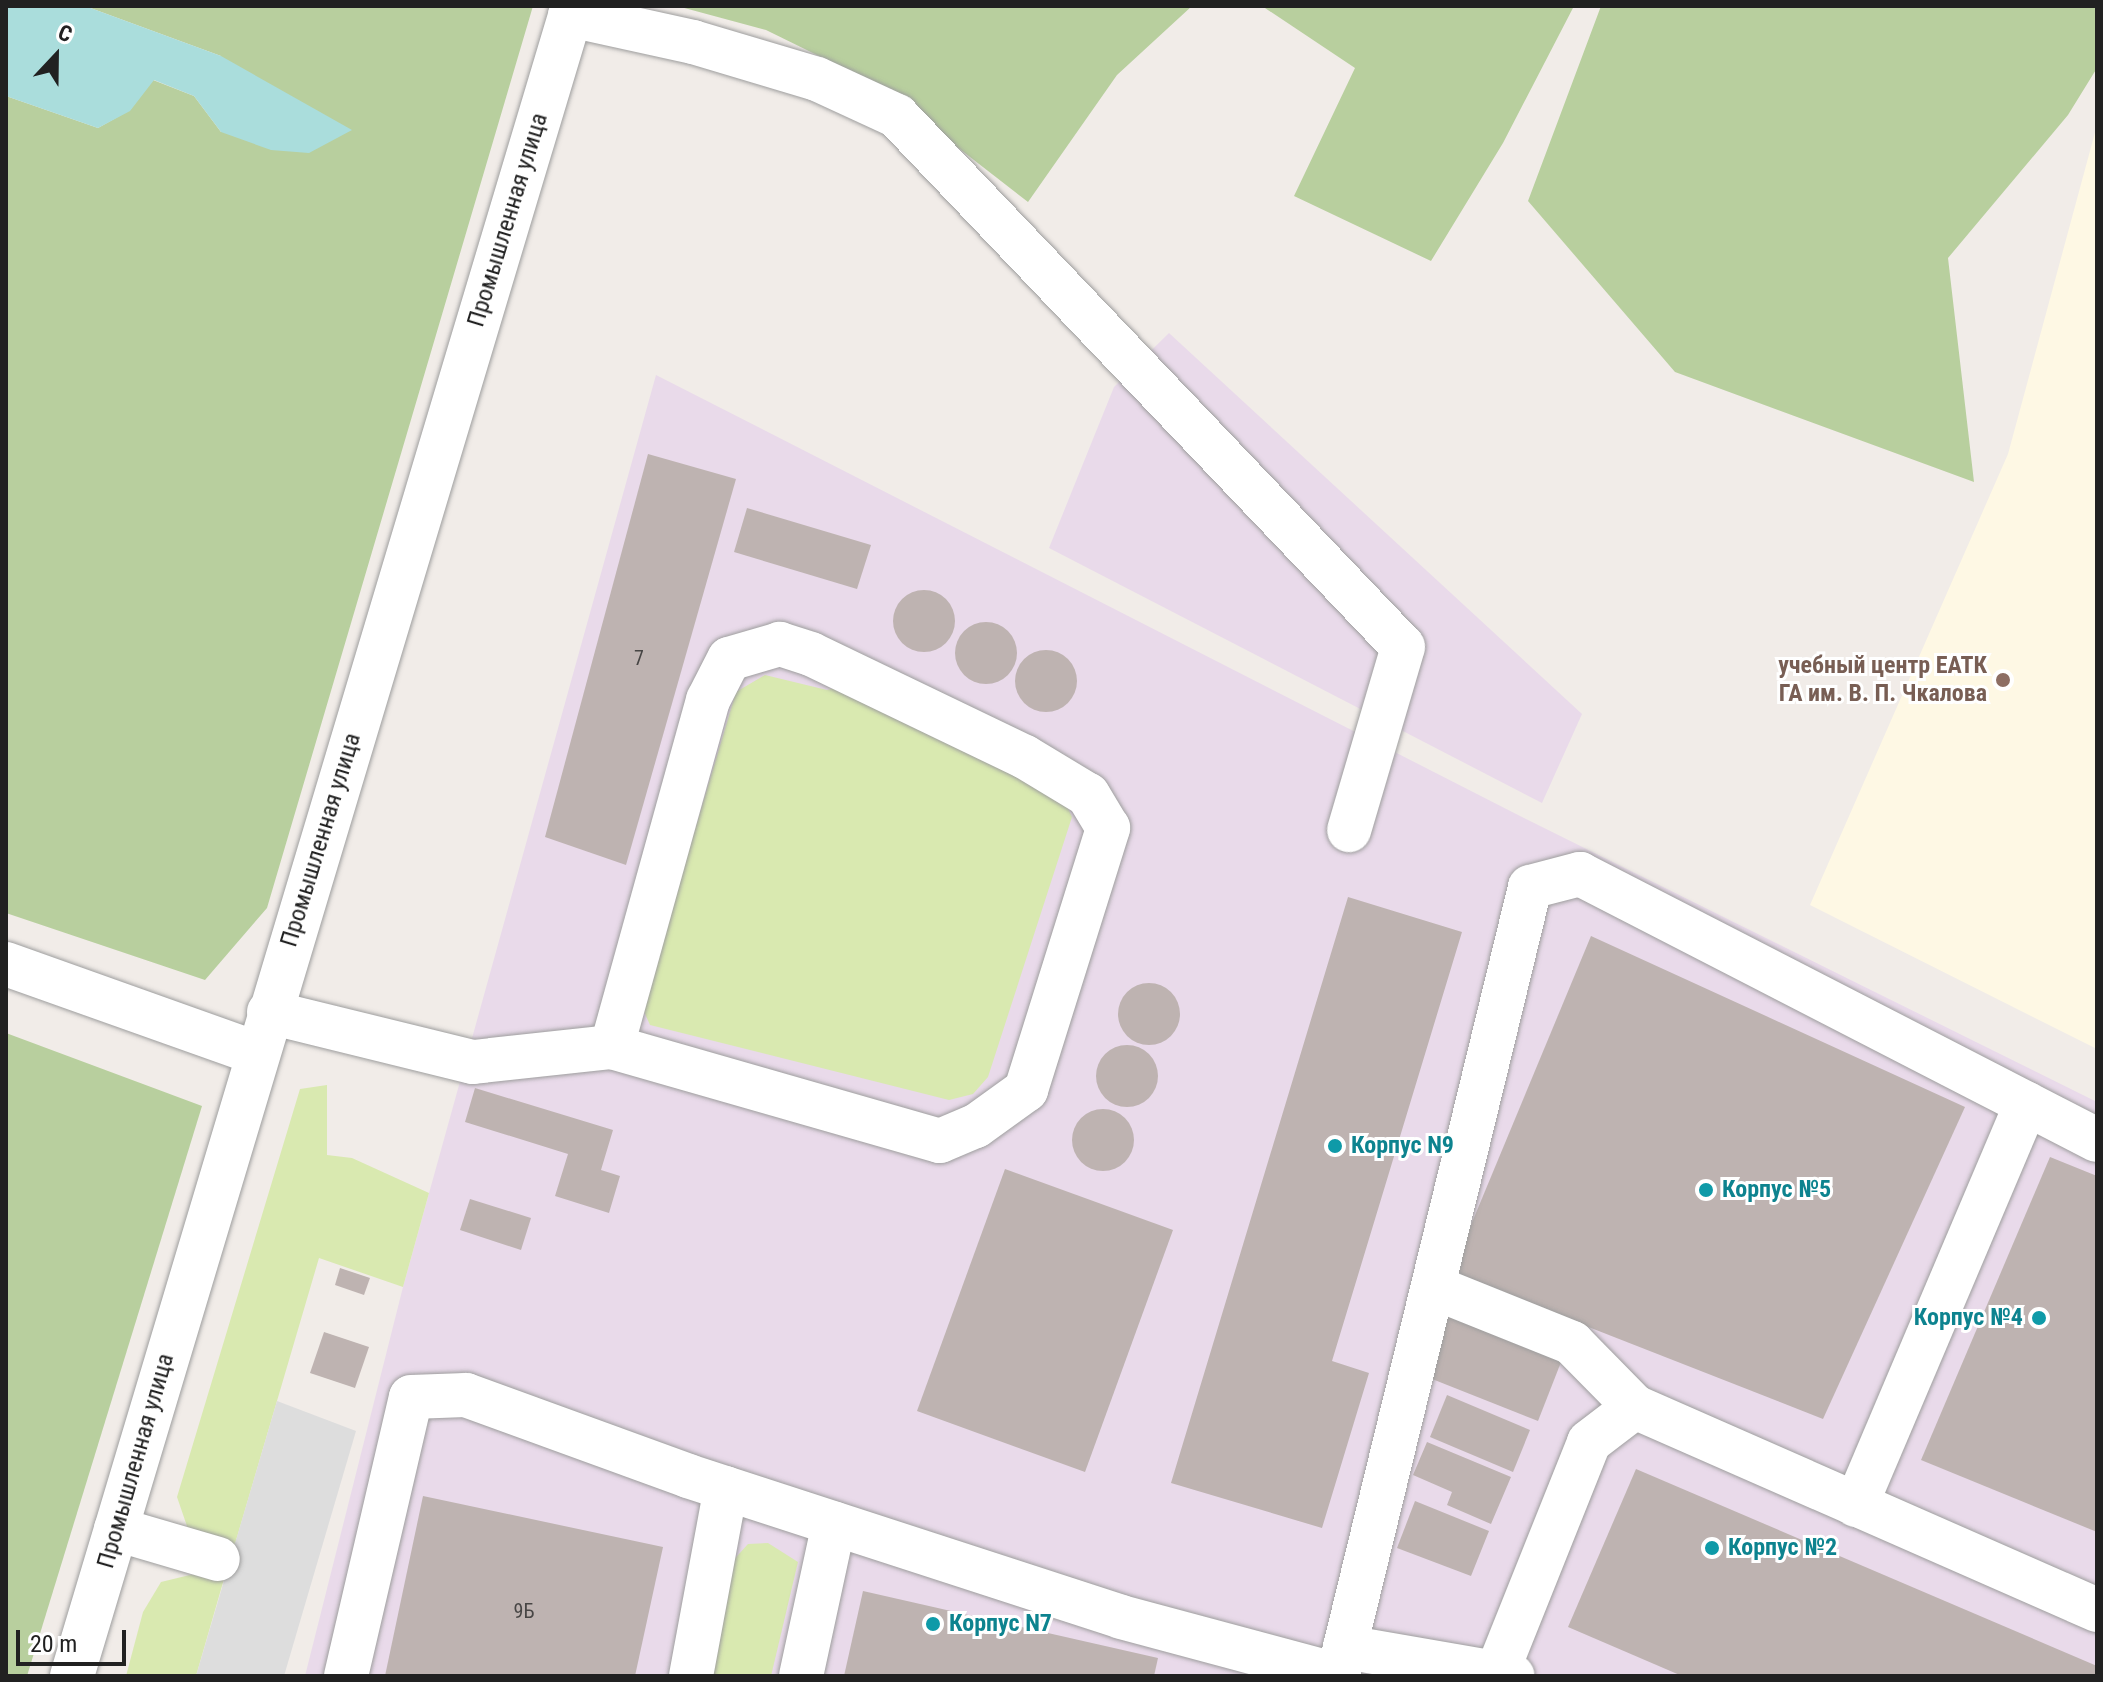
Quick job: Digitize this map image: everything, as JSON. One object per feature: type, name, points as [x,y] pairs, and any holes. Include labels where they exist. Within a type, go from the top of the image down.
[{"type":"street","points":[[572,11],[804,75],[897,116],[1403,647],[1349,830]]},
{"type":"street","name":"Промышленная улица","points":[[72,1676],[256,1053],[572,11]]},
{"type":"street","points":[[269,1012],[473,1062],[612,1047],[940,1141],[976,1126],[1026,1090],[1108,828],[1088,795],[1025,757],[811,654],[780,644],[729,659],[708,700],[612,1047]]},
{"type":"street","points":[[1340,1666],[1530,887],[1580,874],[2097,1140]]},
{"type":"street","points":[[6,964],[256,1053]]},
{"type":"street","points":[[1856,1505],[2026,1104]]},
{"type":"street","points":[[1433,1287],[1572,1343],[1635,1407],[2097,1610]]},
{"type":"street","points":[[346,1676],[411,1397],[466,1395],[726,1488],[1121,1617],[1340,1666],[1506,1673],[1589,1442],[1635,1407]]},
{"type":"street","points":[[691,1676],[726,1488]]},
{"type":"street","points":[[801,1676],[834,1524]]},
{"type":"street","points":[[116,1529],[218,1559]]},
{"type":"shaded area","name":"учебный центр ЕАТК ГА им. В. П. Чкалова","points":[[2097,125],[2097,1049],[1810,905],[2008,454]]},
{"type":"shaded area","points":[[1169,333],[1582,714],[1542,803],[1049,548],[1114,387]]},
{"type":"shaded area","points":[[656,375],[1522,817],[2097,1102],[2097,1676],[305,1676],[403,1287]]},
{"type":"shaded area","points":[[277,1401],[356,1431],[284,1676],[196,1676]]},
{"type":"green space","points":[[85,6],[533,6],[267,908],[205,980],[6,913],[6,96],[98,128],[130,110],[153,80],[194,96],[221,132],[221,56]]},
{"type":"green space","points":[[677,6],[1192,6],[1117,75],[1028,202],[876,84],[766,30]]},
{"type":"green space","points":[[1262,6],[1574,6],[1503,143],[1431,261],[1294,196],[1355,68]]},
{"type":"green space","points":[[1601,6],[2097,6],[2097,68],[2068,115],[1948,258],[1974,482],[1675,372],[1528,201]]},
{"type":"green space","points":[[765,675],[827,690],[843,686],[1062,795],[1072,817],[988,1077],[973,1094],[949,1100],[650,1025],[642,1007],[736,692]]},
{"type":"green space","points":[[6,1033],[202,1106],[27,1676],[6,1676]]},
{"type":"green space","points":[[327,1085],[327,1155],[352,1158],[429,1193],[403,1287],[319,1258],[235,1544],[189,1532],[177,1497],[300,1089]]},
{"type":"green space","points":[[768,1543],[798,1562],[771,1676],[705,1676],[729,1565],[748,1544]]},
{"type":"green space","points":[[194,1574],[224,1579],[196,1676],[126,1676],[143,1612],[161,1582]]},
{"type":"water","points":[[6,6],[85,6],[221,56],[352,130],[309,153],[271,150],[221,132],[194,96],[154,80],[130,111],[98,128],[6,96]]},
{"type":"building","points":[[648,454],[736,479],[626,865],[545,837]]},
{"type":"building","points":[[747,508],[871,545],[857,589],[734,552]]},
{"type":"building","points":[[924,590],[936,592],[946,599],[953,609],[953,633],[946,643],[936,650],[924,652],[912,650],[902,643],[895,633],[893,621],[895,609],[902,599],[912,592]]},
{"type":"building","points":[[986,622],[998,624],[1008,631],[1015,641],[1015,665],[1008,675],[998,682],[986,684],[974,682],[964,675],[957,665],[955,653],[957,641],[964,631],[974,624]]},
{"type":"building","points":[[1046,650],[1058,652],[1068,659],[1075,669],[1075,693],[1068,703],[1058,710],[1046,712],[1034,710],[1024,703],[1017,693],[1015,681],[1017,669],[1024,659],[1034,652]]},
{"type":"building","name":"Корпус N9","points":[[1348,897],[1462,932],[1332,1361],[1369,1373],[1322,1528],[1171,1483]]},
{"type":"building","name":"Корпус №5","points":[[1591,936],[1965,1107],[1823,1419],[1451,1273]]},
{"type":"building","points":[[1149,983],[1161,985],[1171,992],[1178,1002],[1178,1026],[1171,1036],[1161,1043],[1149,1045],[1137,1043],[1127,1036],[1120,1026],[1118,1014],[1120,1002],[1127,992],[1137,985]]},
{"type":"building","points":[[1127,1045],[1139,1047],[1149,1054],[1156,1064],[1156,1088],[1149,1098],[1139,1105],[1127,1107],[1115,1105],[1105,1098],[1098,1088],[1096,1076],[1098,1064],[1105,1054],[1115,1047]]},
{"type":"building","points":[[475,1088],[613,1130],[601,1170],[620,1176],[609,1213],[555,1196],[568,1154],[465,1122]]},
{"type":"building","points":[[1103,1109],[1115,1111],[1125,1118],[1132,1128],[1132,1152],[1125,1162],[1115,1169],[1103,1171],[1091,1169],[1081,1162],[1074,1152],[1072,1140],[1074,1128],[1081,1118],[1091,1111]]},
{"type":"building","name":"Корпус №4","points":[[2050,1157],[2097,1176],[2097,1532],[1921,1460]]},
{"type":"building","points":[[1005,1169],[1173,1230],[1085,1472],[917,1411]]},
{"type":"building","points":[[470,1199],[531,1218],[521,1250],[460,1230]]},
{"type":"building","points":[[340,1268],[370,1278],[364,1295],[335,1285]]},
{"type":"building","points":[[1448,1311],[1563,1357],[1538,1421],[1422,1375]]},
{"type":"building","points":[[324,1332],[369,1347],[355,1388],[310,1373]]},
{"type":"building","points":[[1447,1395],[1530,1430],[1513,1472],[1430,1437]]},
{"type":"building","points":[[1427,1442],[1511,1477],[1491,1524],[1447,1505],[1452,1492],[1413,1475]]},
{"type":"building","name":"Корпус №2","points":[[1636,1469],[2097,1666],[2097,1676],[1682,1676],[1568,1627]]},
{"type":"building","points":[[423,1496],[663,1547],[635,1676],[385,1676]]},
{"type":"building","points":[[1415,1501],[1489,1531],[1471,1576],[1397,1548]]},
{"type":"building","name":"Корпус N7","points":[[863,1591],[1158,1658],[1154,1676],[844,1676]]},
{"type":"place","name":"учебный центр ЕАТК ГА им. В. П. Чкалова","points":[[2003,680]]},
{"type":"place","name":"Корпус N9","points":[[1335,1146]]},
{"type":"place","name":"Корпус №5","points":[[1706,1190]]},
{"type":"place","name":"Корпус №4","points":[[2039,1318]]},
{"type":"place","name":"Корпус №2","points":[[1712,1548]]},
{"type":"place","name":"Корпус N7","points":[[933,1624]]}]
